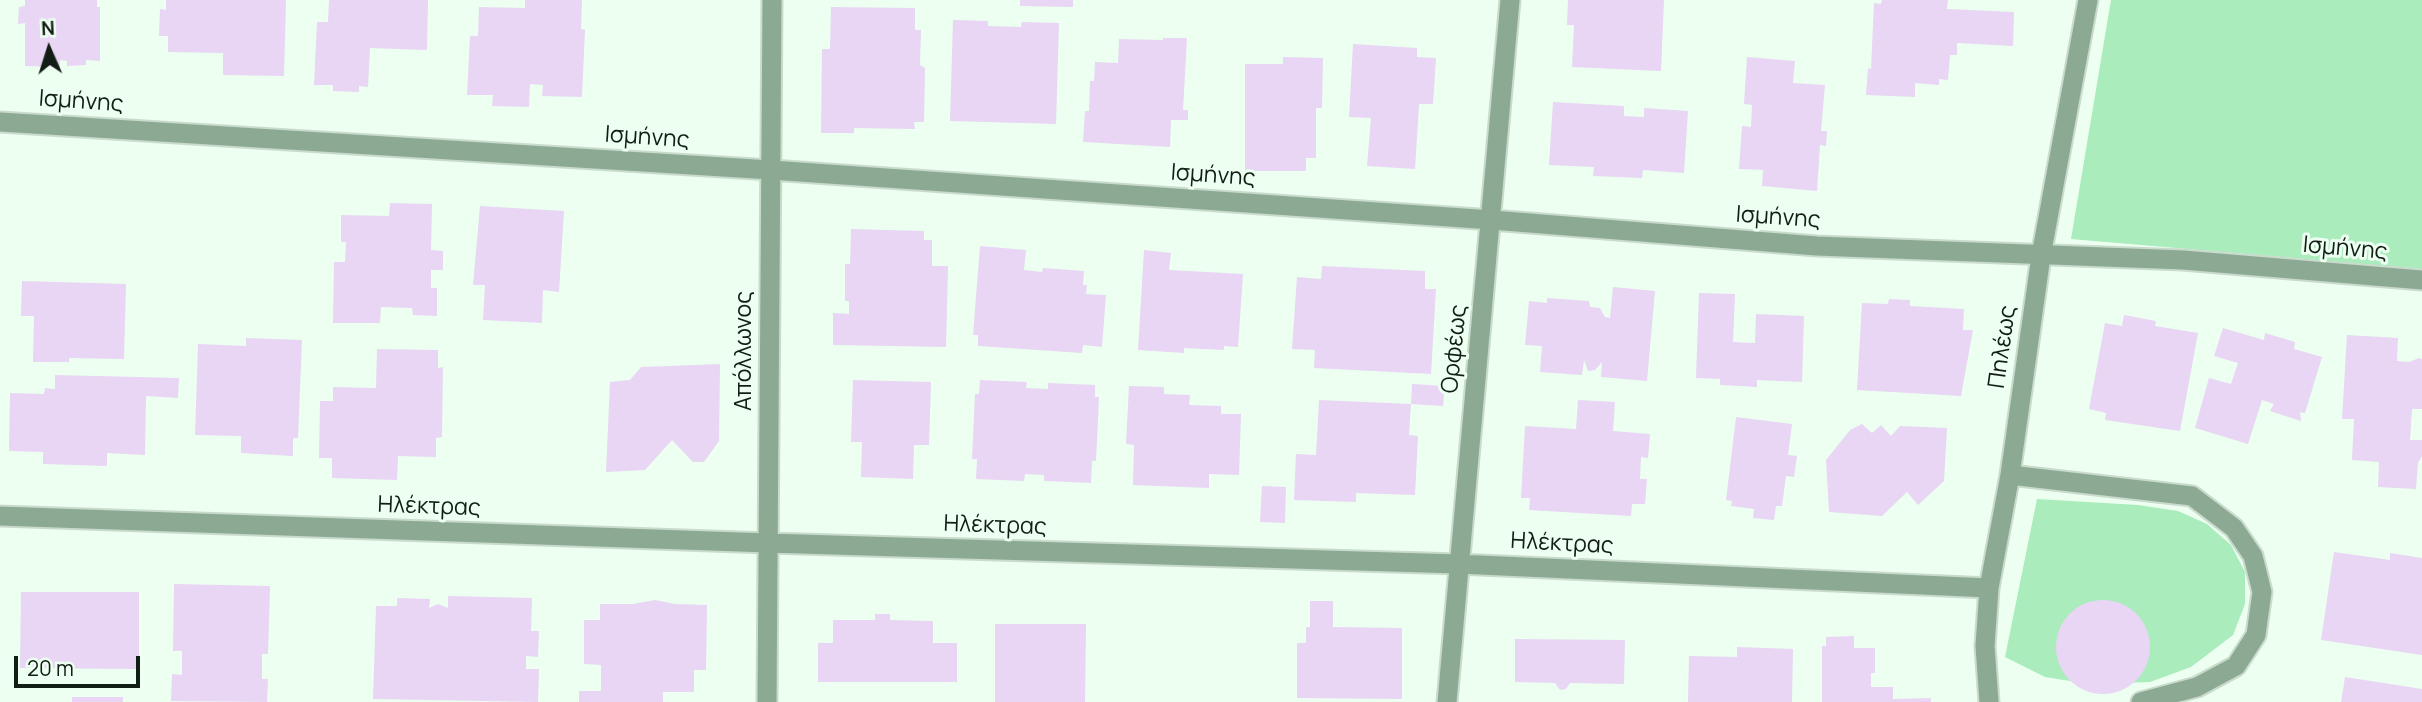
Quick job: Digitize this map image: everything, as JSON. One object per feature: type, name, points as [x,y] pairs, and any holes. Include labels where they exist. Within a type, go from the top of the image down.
[{"type":"street","name":"Απόλλωνος","points":[[767,702],[772,0]]},
{"type":"street","name":"Ορφέως","points":[[1447,702],[1510,0]]},
{"type":"street","name":"Πηλέως","points":[[1994,702],[1985,646],[1989,588],[2010,475],[2041,256],[2088,0]]},
{"type":"street","name":"Ισμήνης","points":[[0,122],[771,170],[1492,220],[1817,246],[2183,260],[2422,280]]},
{"type":"street","points":[[2010,475],[2192,496],[2234,528],[2253,556],[2262,592],[2256,635],[2236,666],[2197,687],[2141,702]]},
{"type":"street","name":"Ηλέκτρας","points":[[0,516],[1458,564],[1989,588]]},
{"type":"green space","points":[[2111,0],[2422,0],[2422,269],[2071,239]]},
{"type":"green space","points":[[2037,499],[2138,505],[2178,511],[2207,524],[2231,545],[2245,572],[2245,604],[2233,635],[2191,667],[2150,682],[2089,684],[2045,677],[2005,657]]},
{"type":"building","points":[[25,0],[97,0],[97,7],[100,7],[100,61],[86,60],[86,65],[67,66],[67,61],[60,60],[60,67],[25,66],[25,23],[18,24],[19,7],[25,6]]},
{"type":"building","points":[[166,0],[286,0],[284,76],[223,75],[223,53],[168,52],[168,36],[159,36],[160,9],[166,10]]},
{"type":"building","points":[[329,0],[428,0],[427,50],[370,48],[368,87],[359,86],[359,92],[333,91],[333,85],[314,85],[317,22],[328,22]]},
{"type":"building","points":[[525,0],[582,0],[581,29],[585,30],[582,97],[542,96],[543,85],[530,84],[529,107],[492,106],[493,95],[467,95],[470,36],[478,36],[479,7],[525,8]]},
{"type":"building","points":[[1020,0],[1073,0],[1073,7],[1020,6]]},
{"type":"building","points":[[1568,0],[1664,0],[1661,71],[1572,67],[1574,25],[1567,25]]},
{"type":"building","points":[[1882,0],[1948,0],[1947,9],[2014,12],[2013,46],[1957,43],[1957,55],[1950,55],[1948,80],[1939,79],[1939,85],[1915,83],[1915,97],[1866,95],[1868,68],[1871,69],[1874,3],[1881,4]]},
{"type":"building","points":[[831,7],[915,8],[915,30],[921,30],[920,65],[925,68],[924,122],[914,122],[915,129],[854,128],[854,133],[821,133],[822,49],[830,49]]},
{"type":"building","points":[[953,20],[988,21],[988,26],[1021,27],[1022,22],[1059,23],[1056,124],[950,121]]},
{"type":"building","points":[[1187,38],[1183,110],[1188,110],[1188,120],[1171,120],[1170,147],[1083,142],[1085,111],[1089,111],[1090,81],[1094,81],[1095,62],[1118,63],[1119,39]]},
{"type":"building","points":[[1353,44],[1417,48],[1417,57],[1436,58],[1433,104],[1419,104],[1415,169],[1367,166],[1371,118],[1349,117]]},
{"type":"building","points":[[1283,57],[1323,58],[1322,108],[1316,108],[1316,158],[1306,158],[1306,171],[1245,171],[1245,64],[1283,64]]},
{"type":"building","points":[[1747,57],[1795,61],[1793,83],[1825,85],[1821,131],[1827,131],[1826,146],[1820,145],[1817,191],[1762,186],[1763,170],[1739,169],[1742,126],[1751,127],[1752,105],[1744,104]]},
{"type":"building","points":[[1553,102],[1624,106],[1624,116],[1644,117],[1644,108],[1688,111],[1684,173],[1643,170],[1642,178],[1593,176],[1594,167],[1549,165]]},
{"type":"building","points":[[390,203],[432,204],[431,250],[443,251],[443,270],[431,270],[431,288],[437,288],[437,316],[413,315],[412,308],[381,307],[380,323],[333,323],[334,262],[345,262],[346,242],[341,242],[341,215],[389,216]]},
{"type":"building","points":[[480,206],[564,211],[559,292],[543,290],[542,323],[483,320],[485,285],[473,285]]},
{"type":"building","points":[[851,229],[924,231],[924,240],[932,240],[932,266],[948,266],[946,347],[833,345],[833,313],[849,314],[849,301],[845,301],[845,264],[850,264]]},
{"type":"building","points":[[980,246],[1026,250],[1024,270],[1042,272],[1043,268],[1084,271],[1083,285],[1087,285],[1086,294],[1106,295],[1102,347],[1083,345],[1082,353],[978,346],[978,335],[973,335]]},
{"type":"building","points":[[1144,250],[1171,253],[1169,270],[1243,274],[1238,347],[1224,346],[1224,350],[1184,348],[1184,353],[1138,350]]},
{"type":"building","points":[[1322,266],[1425,271],[1425,289],[1436,289],[1431,374],[1314,368],[1315,350],[1292,349],[1297,277],[1321,279]]},
{"type":"building","points":[[22,281],[126,284],[124,359],[69,358],[69,362],[33,362],[34,316],[21,316]]},
{"type":"building","points":[[1613,287],[1655,291],[1647,381],[1601,377],[1602,362],[1595,370],[1588,371],[1584,360],[1582,375],[1540,372],[1542,346],[1525,345],[1529,301],[1547,303],[1547,298],[1589,301],[1590,307],[1600,308],[1605,317],[1610,318]]},
{"type":"building","points":[[1699,293],[1735,294],[1733,342],[1755,343],[1756,314],[1804,316],[1802,382],[1757,380],[1757,387],[1720,385],[1720,379],[1696,378]]},
{"type":"building","points":[[1889,299],[1910,300],[1910,306],[1964,309],[1963,330],[1973,330],[1961,396],[1857,390],[1862,303],[1888,304]]},
{"type":"building","points":[[2124,315],[2156,321],[2155,326],[2198,333],[2180,431],[2105,420],[2106,413],[2089,409],[2105,323],[2122,326]]},
{"type":"building","points":[[2223,328],[2264,340],[2265,333],[2295,342],[2294,349],[2322,357],[2305,413],[2300,412],[2301,421],[2270,411],[2274,404],[2262,400],[2248,444],[2195,428],[2209,378],[2231,384],[2238,363],[2214,356]]},
{"type":"building","points":[[2347,335],[2398,338],[2397,361],[2422,359],[2422,409],[2412,409],[2410,440],[2422,440],[2416,489],[2378,487],[2379,462],[2352,460],[2354,419],[2342,419]]},
{"type":"building","points":[[246,338],[302,340],[298,438],[293,438],[293,456],[241,453],[241,436],[195,435],[198,344],[246,346]]},
{"type":"building","points":[[377,349],[438,350],[438,368],[443,367],[442,437],[436,438],[436,457],[398,456],[397,480],[332,478],[332,458],[319,458],[320,401],[333,401],[333,387],[376,388]]},
{"type":"building","points":[[720,364],[719,441],[704,462],[693,462],[672,440],[645,470],[606,472],[610,382],[630,380],[641,367]]},
{"type":"building","points":[[55,375],[179,378],[178,398],[146,396],[145,455],[107,453],[107,466],[43,464],[43,452],[9,451],[10,393],[44,394],[45,388],[55,389]]},
{"type":"building","points":[[853,380],[931,382],[929,445],[914,445],[913,479],[861,477],[862,442],[851,442]]},
{"type":"building","points":[[980,380],[1027,382],[1026,388],[1048,389],[1048,383],[1095,385],[1095,397],[1099,397],[1096,461],[1092,461],[1091,483],[1044,481],[1044,475],[1025,474],[1024,481],[976,479],[977,459],[972,459],[975,394],[979,394]]},
{"type":"building","points":[[1412,384],[1445,386],[1443,406],[1411,404]]},
{"type":"building","points":[[1129,386],[1164,387],[1164,394],[1190,395],[1189,405],[1221,406],[1221,414],[1241,414],[1239,475],[1209,474],[1209,488],[1133,485],[1134,445],[1126,444]]},
{"type":"building","points":[[1319,400],[1411,404],[1409,435],[1418,436],[1415,495],[1356,493],[1356,502],[1294,500],[1296,454],[1316,455]]},
{"type":"building","points":[[1578,400],[1615,402],[1613,431],[1650,434],[1648,458],[1641,457],[1640,479],[1647,479],[1645,504],[1632,504],[1631,516],[1529,510],[1530,498],[1521,498],[1525,426],[1576,429]]},
{"type":"building","points":[[1736,417],[1792,424],[1788,455],[1797,456],[1794,477],[1786,476],[1782,506],[1776,506],[1774,520],[1753,518],[1754,509],[1731,506],[1732,501],[1726,500]]},
{"type":"building","points":[[1862,424],[1872,433],[1881,425],[1891,436],[1900,426],[1947,428],[1944,481],[1918,505],[1907,492],[1882,516],[1829,512],[1826,460],[1850,430]]},
{"type":"building","points":[[1262,486],[1286,487],[1285,523],[1260,522]]},
{"type":"building","points":[[2334,552],[2390,560],[2390,553],[2422,558],[2422,655],[2321,640]]},
{"type":"building","points":[[174,584],[270,586],[268,654],[262,654],[262,679],[268,679],[267,702],[171,701],[172,674],[182,675],[182,651],[173,651]]},
{"type":"building","points":[[21,592],[139,592],[139,669],[20,668]]},
{"type":"building","points":[[448,596],[532,598],[531,631],[539,631],[538,657],[526,656],[526,669],[539,669],[538,702],[373,699],[376,606],[397,606],[397,598],[430,599],[429,608],[438,604],[448,608]]},
{"type":"building","points":[[655,600],[707,605],[706,670],[694,670],[694,692],[663,692],[663,702],[579,702],[579,691],[601,691],[601,665],[584,664],[584,620],[600,620],[600,604],[633,604]]},
{"type":"building","points":[[2103,600],[2121,603],[2136,614],[2147,629],[2150,647],[2147,665],[2136,680],[2121,691],[2103,694],[2085,691],[2070,680],[2059,665],[2056,647],[2059,629],[2070,614],[2085,603]]},
{"type":"building","points":[[1310,601],[1333,601],[1333,627],[1402,628],[1402,699],[1297,698],[1297,643],[1306,643],[1306,627],[1310,627]]},
{"type":"building","points":[[875,614],[890,614],[890,620],[933,621],[933,643],[957,643],[957,682],[818,682],[818,643],[833,643],[833,620],[875,620]]},
{"type":"building","points":[[995,624],[1086,624],[1085,702],[995,702]]},
{"type":"building","points":[[1854,636],[1854,648],[1875,648],[1875,673],[1871,673],[1871,687],[1893,687],[1893,699],[1931,698],[1931,702],[1822,702],[1822,646],[1826,646],[1826,637]]},
{"type":"building","points":[[1515,639],[1625,640],[1624,684],[1570,683],[1566,689],[1560,690],[1555,683],[1515,682]]},
{"type":"building","points":[[1737,647],[1793,649],[1792,702],[1688,702],[1689,656],[1737,657]]},
{"type":"building","points":[[2345,677],[2422,689],[2422,702],[2341,702]]},
{"type":"building","points":[[72,697],[123,697],[123,702],[72,702]]}]
